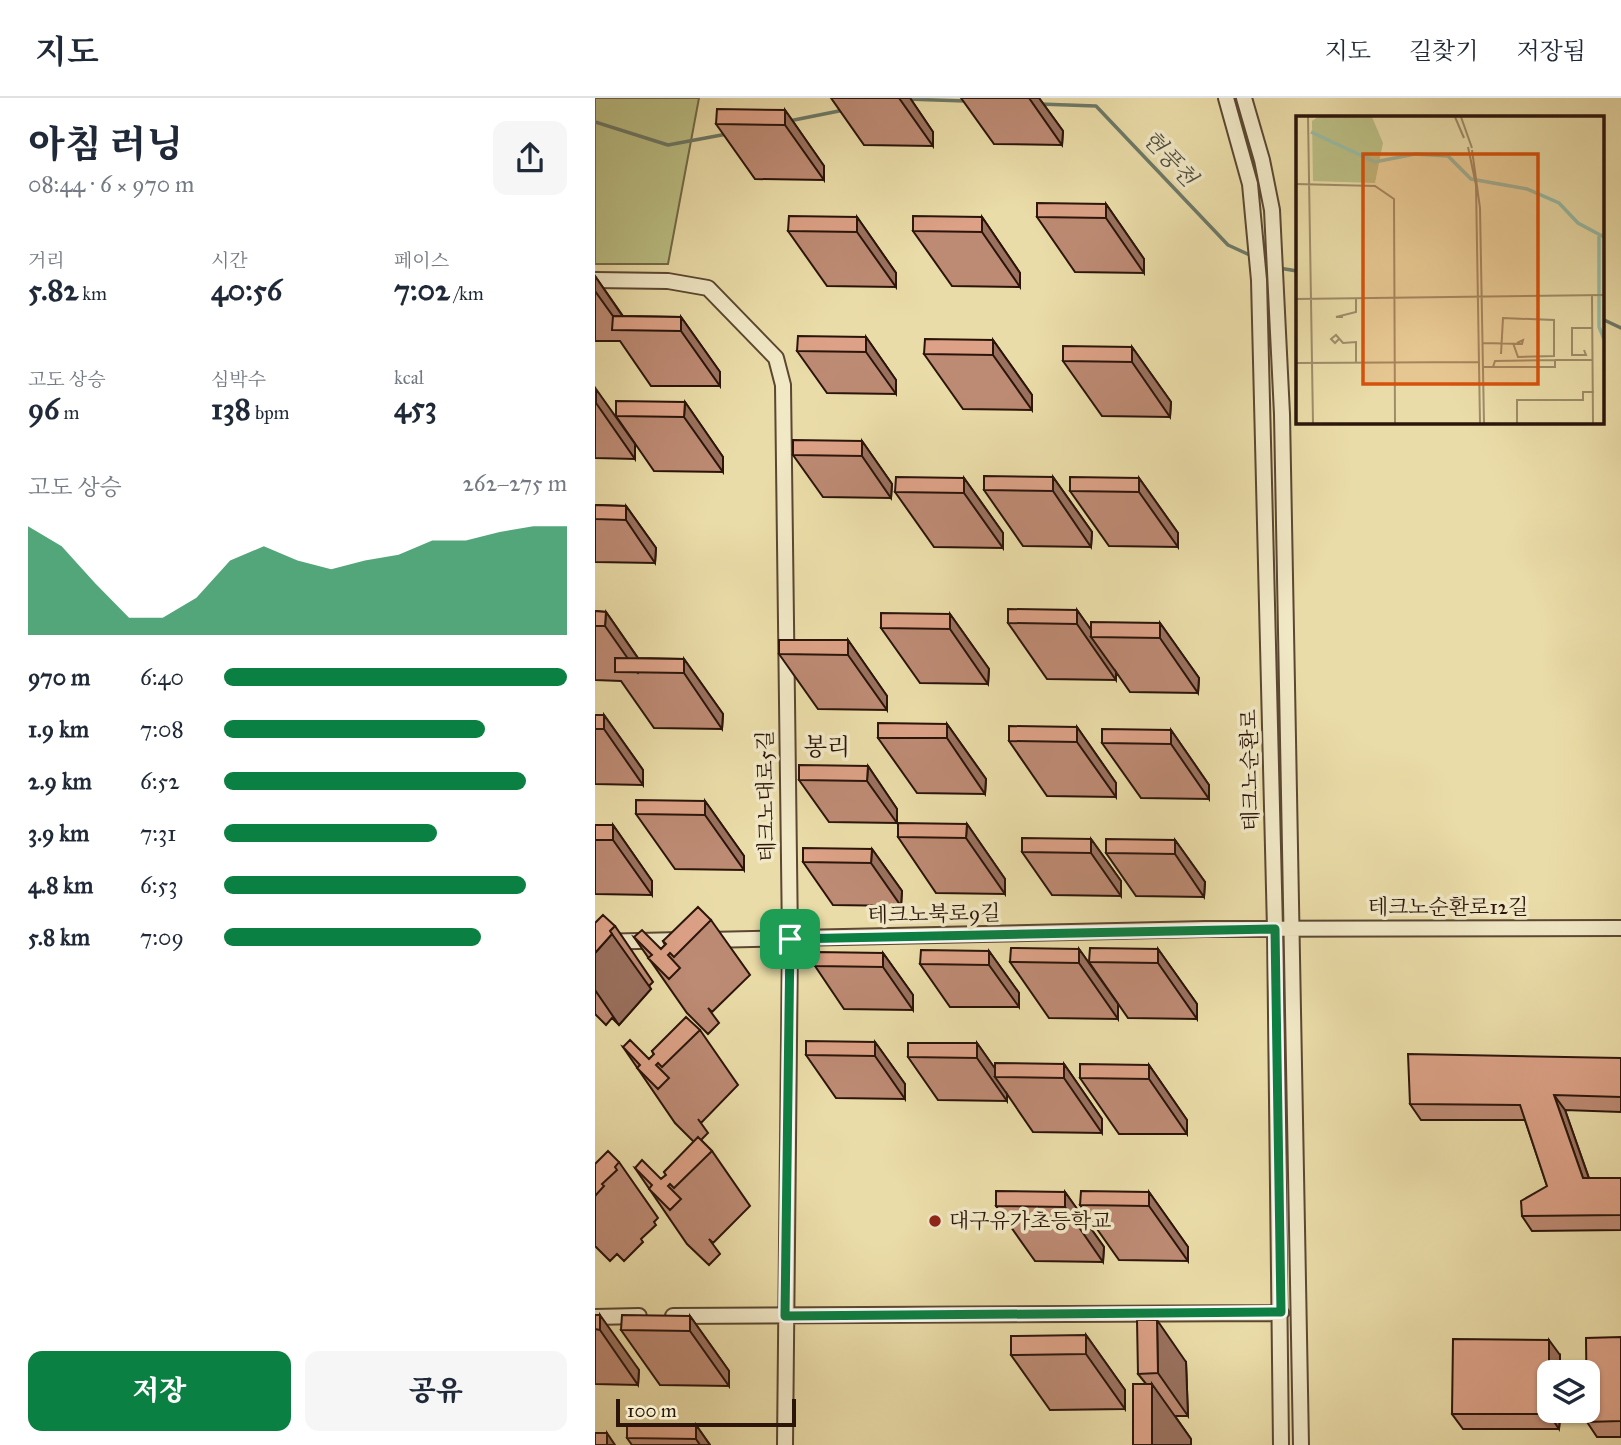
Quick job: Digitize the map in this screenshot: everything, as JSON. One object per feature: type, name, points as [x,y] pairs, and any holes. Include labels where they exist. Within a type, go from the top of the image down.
[{"type":"street","name":"테크노순환로","points":[[1226,98],[1250,184],[1258,272],[1275,929],[1281,1445]]},
{"type":"street","name":"테크노순환로","points":[[1244,98],[1272,210],[1282,414],[1294,928],[1301,1445]]},
{"type":"street","name":"테크노대로5길","points":[[595,280],[668,281],[708,288],[776,358],[783,385],[790,939],[785,1445]]},
{"type":"street","name":"테크노순환로12길","points":[[1275,929],[1621,928]]},
{"type":"street","name":"테크노북로9길","points":[[595,942],[1275,929]]},
{"type":"street","points":[[595,1317],[1281,1312]]},
{"type":"green space","points":[[595,98],[699,98],[668,264],[595,264]]},
{"type":"building","points":[[717,109],[785,110],[785,125],[716,124]]},
{"type":"building","points":[[1037,203],[1106,204],[1106,218],[1037,217]]},
{"type":"building","points":[[789,216],[857,217],[857,232],[788,231]]},
{"type":"building","points":[[913,216],[982,217],[982,232],[913,231]]},
{"type":"building","points":[[613,316],[681,317],[681,331],[612,330]]},
{"type":"building","points":[[798,336],[866,337],[866,352],[797,351]]},
{"type":"building","points":[[925,339],[993,340],[993,355],[924,354]]},
{"type":"building","points":[[1063,346],[1132,347],[1132,362],[1063,361]]},
{"type":"building","points":[[616,401],[685,402],[684,417],[616,416]]},
{"type":"building","points":[[793,440],[862,441],[862,456],[793,455]]},
{"type":"building","points":[[984,476],[1053,477],[1053,491],[984,490]]},
{"type":"building","points":[[896,477],[964,478],[964,493],[895,492]]},
{"type":"building","points":[[1070,477],[1139,478],[1139,492],[1070,491]]},
{"type":"building","points":[[595,505],[626,506],[626,520],[595,519]]},
{"type":"building","points":[[1008,609],[1077,610],[1077,624],[1008,623]]},
{"type":"building","points":[[595,611],[606,612],[605,626],[595,626]]},
{"type":"building","points":[[881,613],[950,614],[950,629],[881,628]]},
{"type":"building","points":[[1091,622],[1160,623],[1160,638],[1091,637]]},
{"type":"building","points":[[779,640],[848,640],[848,655],[779,654]]},
{"type":"building","points":[[615,658],[684,659],[684,673],[615,672]]},
{"type":"building","points":[[595,715],[604,715],[604,729],[595,729]]},
{"type":"building","points":[[878,723],[947,724],[947,738],[878,738]]},
{"type":"building","points":[[1009,726],[1077,727],[1077,742],[1009,741]]},
{"type":"building","points":[[1102,729],[1171,730],[1171,744],[1102,743]]},
{"type":"building","points":[[799,765],[868,766],[867,781],[799,780]]},
{"type":"building","points":[[636,800],[705,801],[705,815],[636,814]]},
{"type":"building","points":[[898,823],[967,824],[966,838],[898,837]]},
{"type":"building","points":[[595,825],[613,825],[613,840],[595,840]]},
{"type":"building","points":[[1022,838],[1091,839],[1091,853],[1022,852]]},
{"type":"building","points":[[1106,839],[1175,840],[1175,854],[1106,853]]},
{"type":"building","points":[[803,848],[872,849],[871,863],[803,862]]},
{"type":"building","points":[[698,907],[711,920],[674,957],[670,953],[668,955],[680,968],[669,979],[648,958],[652,955],[634,937],[642,930],[661,949],[666,944],[663,941]]},
{"type":"building","points":[[603,915],[615,926],[610,931],[612,934],[595,953],[595,923]]},
{"type":"building","points":[[1011,948],[1079,949],[1079,963],[1010,962]]},
{"type":"building","points":[[1090,948],[1158,949],[1158,963],[1089,962]]},
{"type":"building","points":[[921,950],[989,951],[989,965],[920,964]]},
{"type":"building","points":[[815,952],[883,953],[883,967],[815,966]]},
{"type":"building","points":[[686,1017],[700,1030],[662,1067],[658,1063],[656,1065],[669,1078],[658,1089],[637,1068],[640,1065],[623,1047],[630,1040],[649,1059],[654,1054],[652,1051]]},
{"type":"building","points":[[806,1041],[875,1042],[875,1056],[806,1055]]},
{"type":"building","points":[[908,1043],[977,1043],[977,1058],[908,1057]]},
{"type":"building","points":[[1408,1054],[1621,1058],[1621,1097],[1554,1095],[1583,1178],[1621,1178],[1621,1215],[1522,1216],[1521,1201],[1547,1186],[1520,1105],[1410,1104]]},
{"type":"building","points":[[995,1063],[1064,1064],[1064,1078],[995,1077]]},
{"type":"building","points":[[1080,1064],[1149,1065],[1149,1079],[1080,1078]]},
{"type":"building","points":[[698,1137],[712,1151],[674,1188],[670,1184],[668,1186],[681,1199],[670,1210],[649,1189],[652,1185],[635,1168],[642,1160],[661,1179],[666,1175],[664,1172]]},
{"type":"building","points":[[608,1151],[619,1162],[615,1167],[617,1170],[602,1184],[604,1186],[595,1196],[595,1164]]},
{"type":"building","points":[[996,1191],[1065,1192],[1065,1207],[996,1206]]},
{"type":"building","points":[[1081,1191],[1149,1192],[1149,1206],[1080,1205]]},
{"type":"building","points":[[595,1315],[600,1315],[600,1330],[595,1329]]},
{"type":"building","points":[[622,1315],[690,1316],[690,1331],[621,1330]]},
{"type":"building","points":[[1137,1320],[1157,1320],[1158,1373],[1138,1374]]},
{"type":"building","points":[[1086,1335],[1086,1354],[1011,1355],[1011,1336]]},
{"type":"building","points":[[1621,1337],[1621,1421],[1600,1422],[1600,1360],[1586,1360],[1586,1338]]},
{"type":"building","points":[[1453,1339],[1549,1340],[1549,1360],[1537,1360],[1537,1414],[1452,1414]]},
{"type":"building","points":[[1133,1384],[1152,1384],[1152,1445],[1133,1445]]},
{"type":"building","points":[[627,1424],[696,1425],[696,1439],[627,1438]]},
{"type":"building","points":[[595,1433],[607,1433],[607,1445],[595,1445]]},
{"type":"waterway","name":"현풍천","points":[[906,99],[965,101]]},
{"type":"waterway","name":"현풍천","points":[[1039,104],[1096,106],[1228,245],[1252,256]]},
{"type":"waterway","name":"현풍천","points":[[789,121],[844,110]]},
{"type":"waterway","name":"현풍천","points":[[595,122],[668,145],[727,134]]},
{"type":"waterway","name":"현풍천","points":[[1279,268],[1296,271]]},
{"type":"waterway","name":"현풍천","points":[[1604,320],[1621,328]]},
{"type":"place","name":"대구유가초등학교","points":[[935,1221]]},
{"type":"district","name":"봉리","points":[[827,747]]},
{"type":"route","points":[[1275,929],[1281,1312],[785,1316],[790,939],[1275,929]]}]
